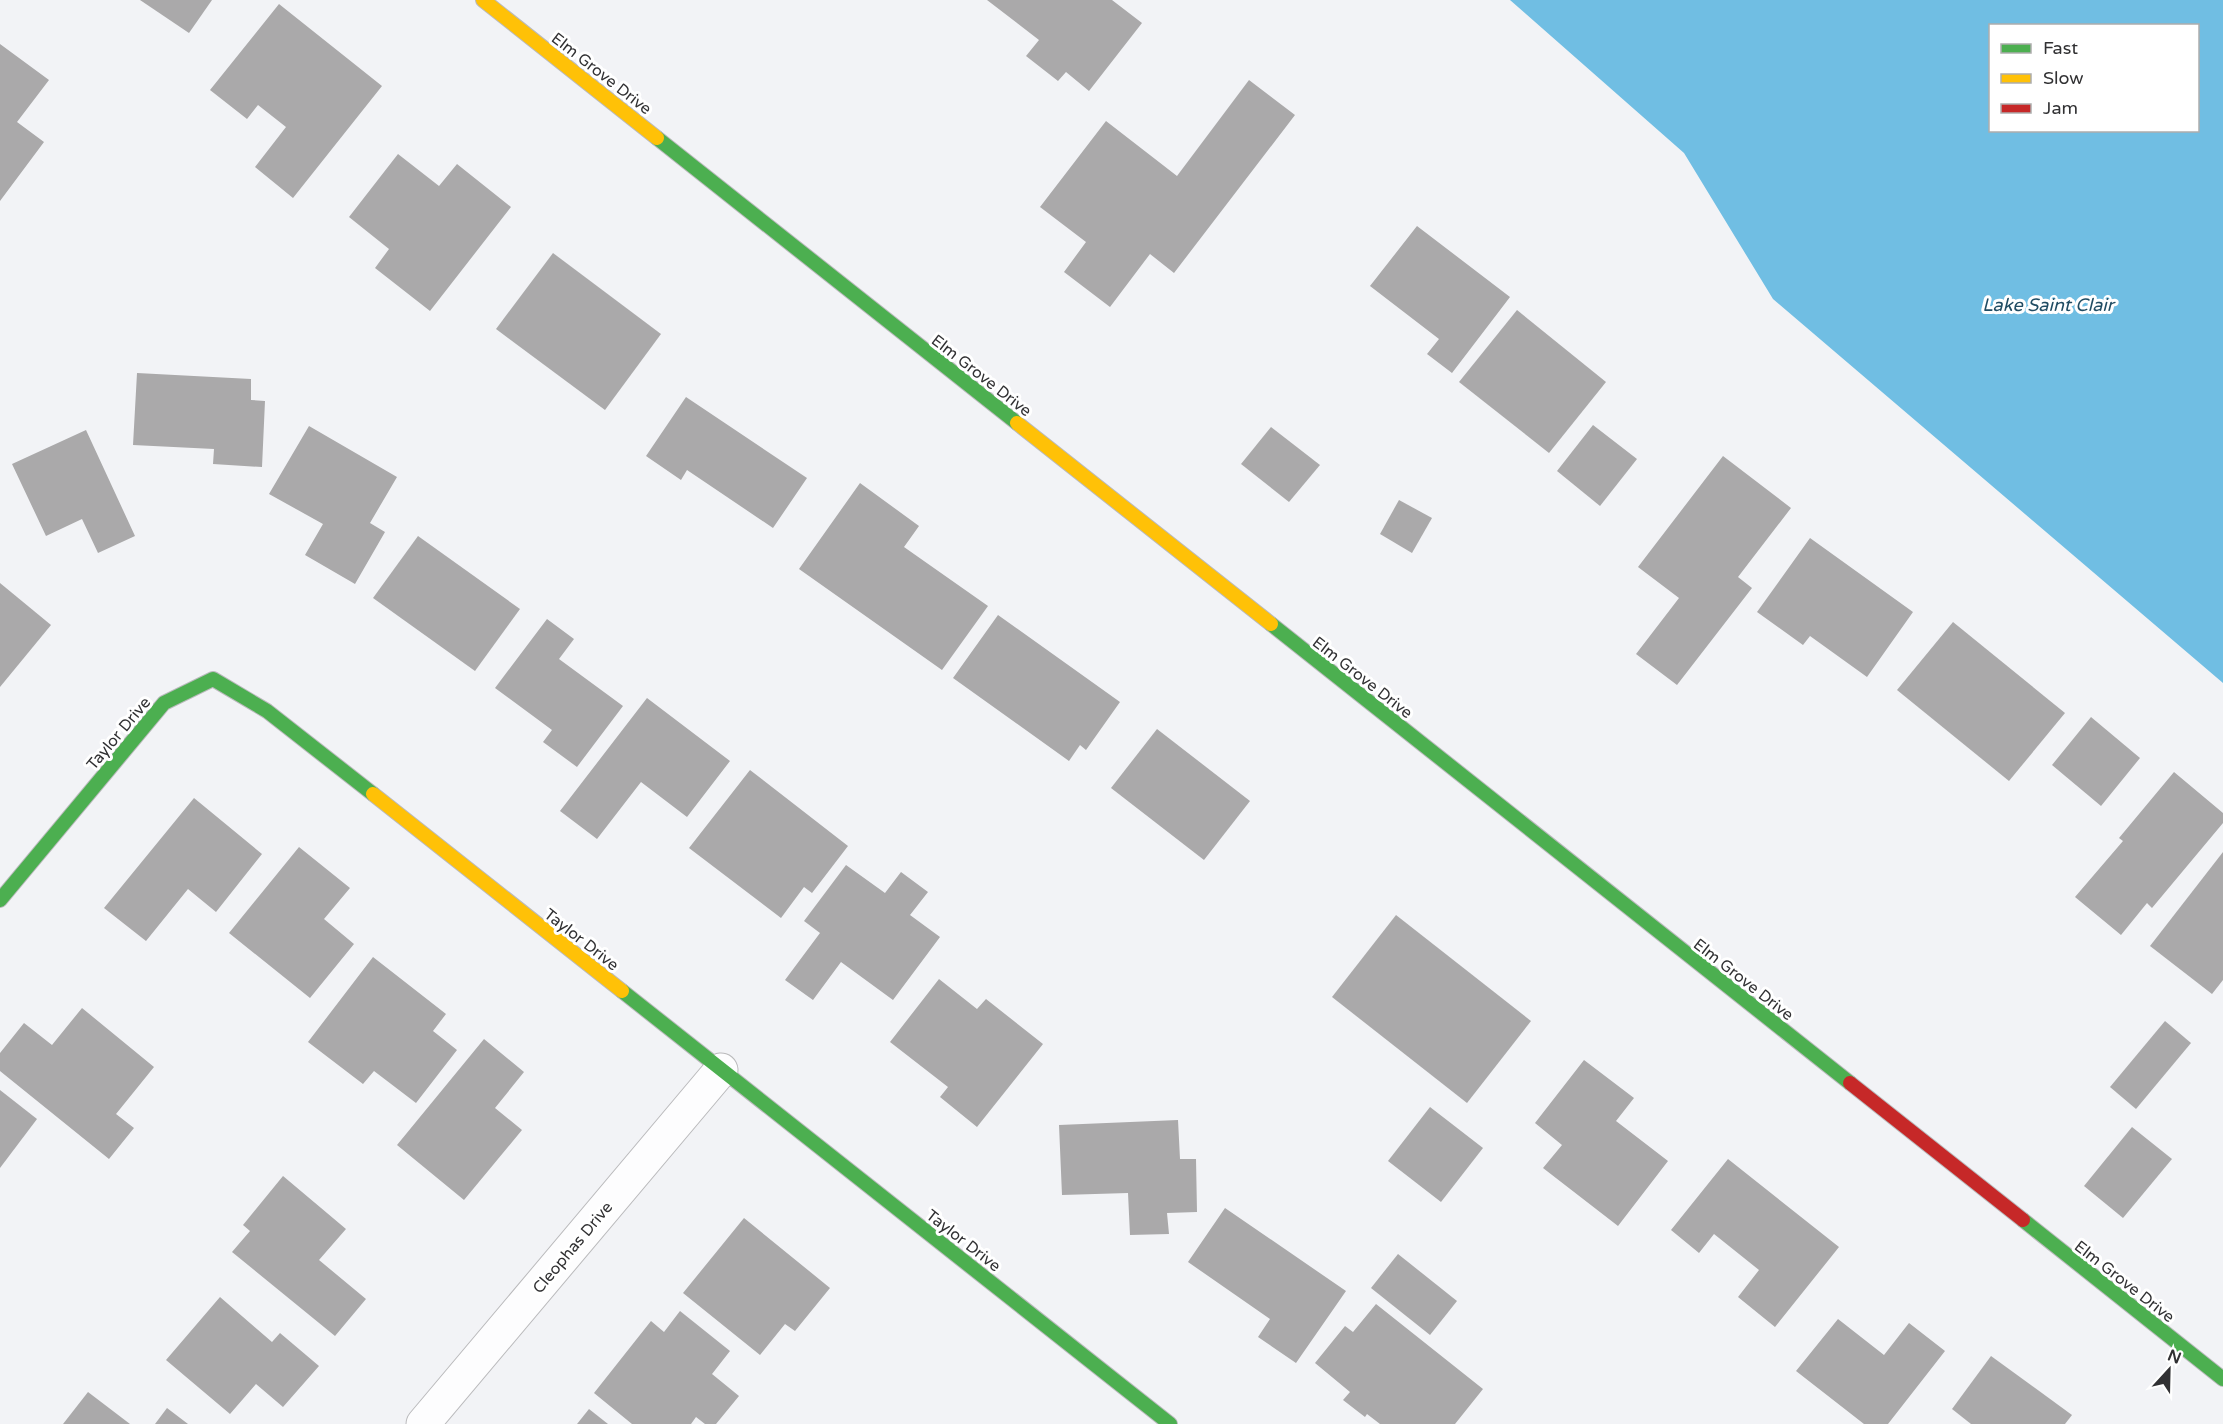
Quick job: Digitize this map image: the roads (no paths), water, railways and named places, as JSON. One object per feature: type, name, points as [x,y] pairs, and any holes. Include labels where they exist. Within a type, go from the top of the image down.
[{"type":"street","name":"Elm Grove Drive","points":[[483,0],[2223,1379]]},
{"type":"street","name":"Taylor Drive","points":[[0,900],[164,704],[213,679],[267,711],[1170,1424]]},
{"type":"street","name":"Cleophas Drive","points":[[423,1424],[721,1070]]},
{"type":"water","name":"Lake Saint Clair","points":[[1510,0],[2223,0],[2223,683],[1773,299],[1684,153]]}]
